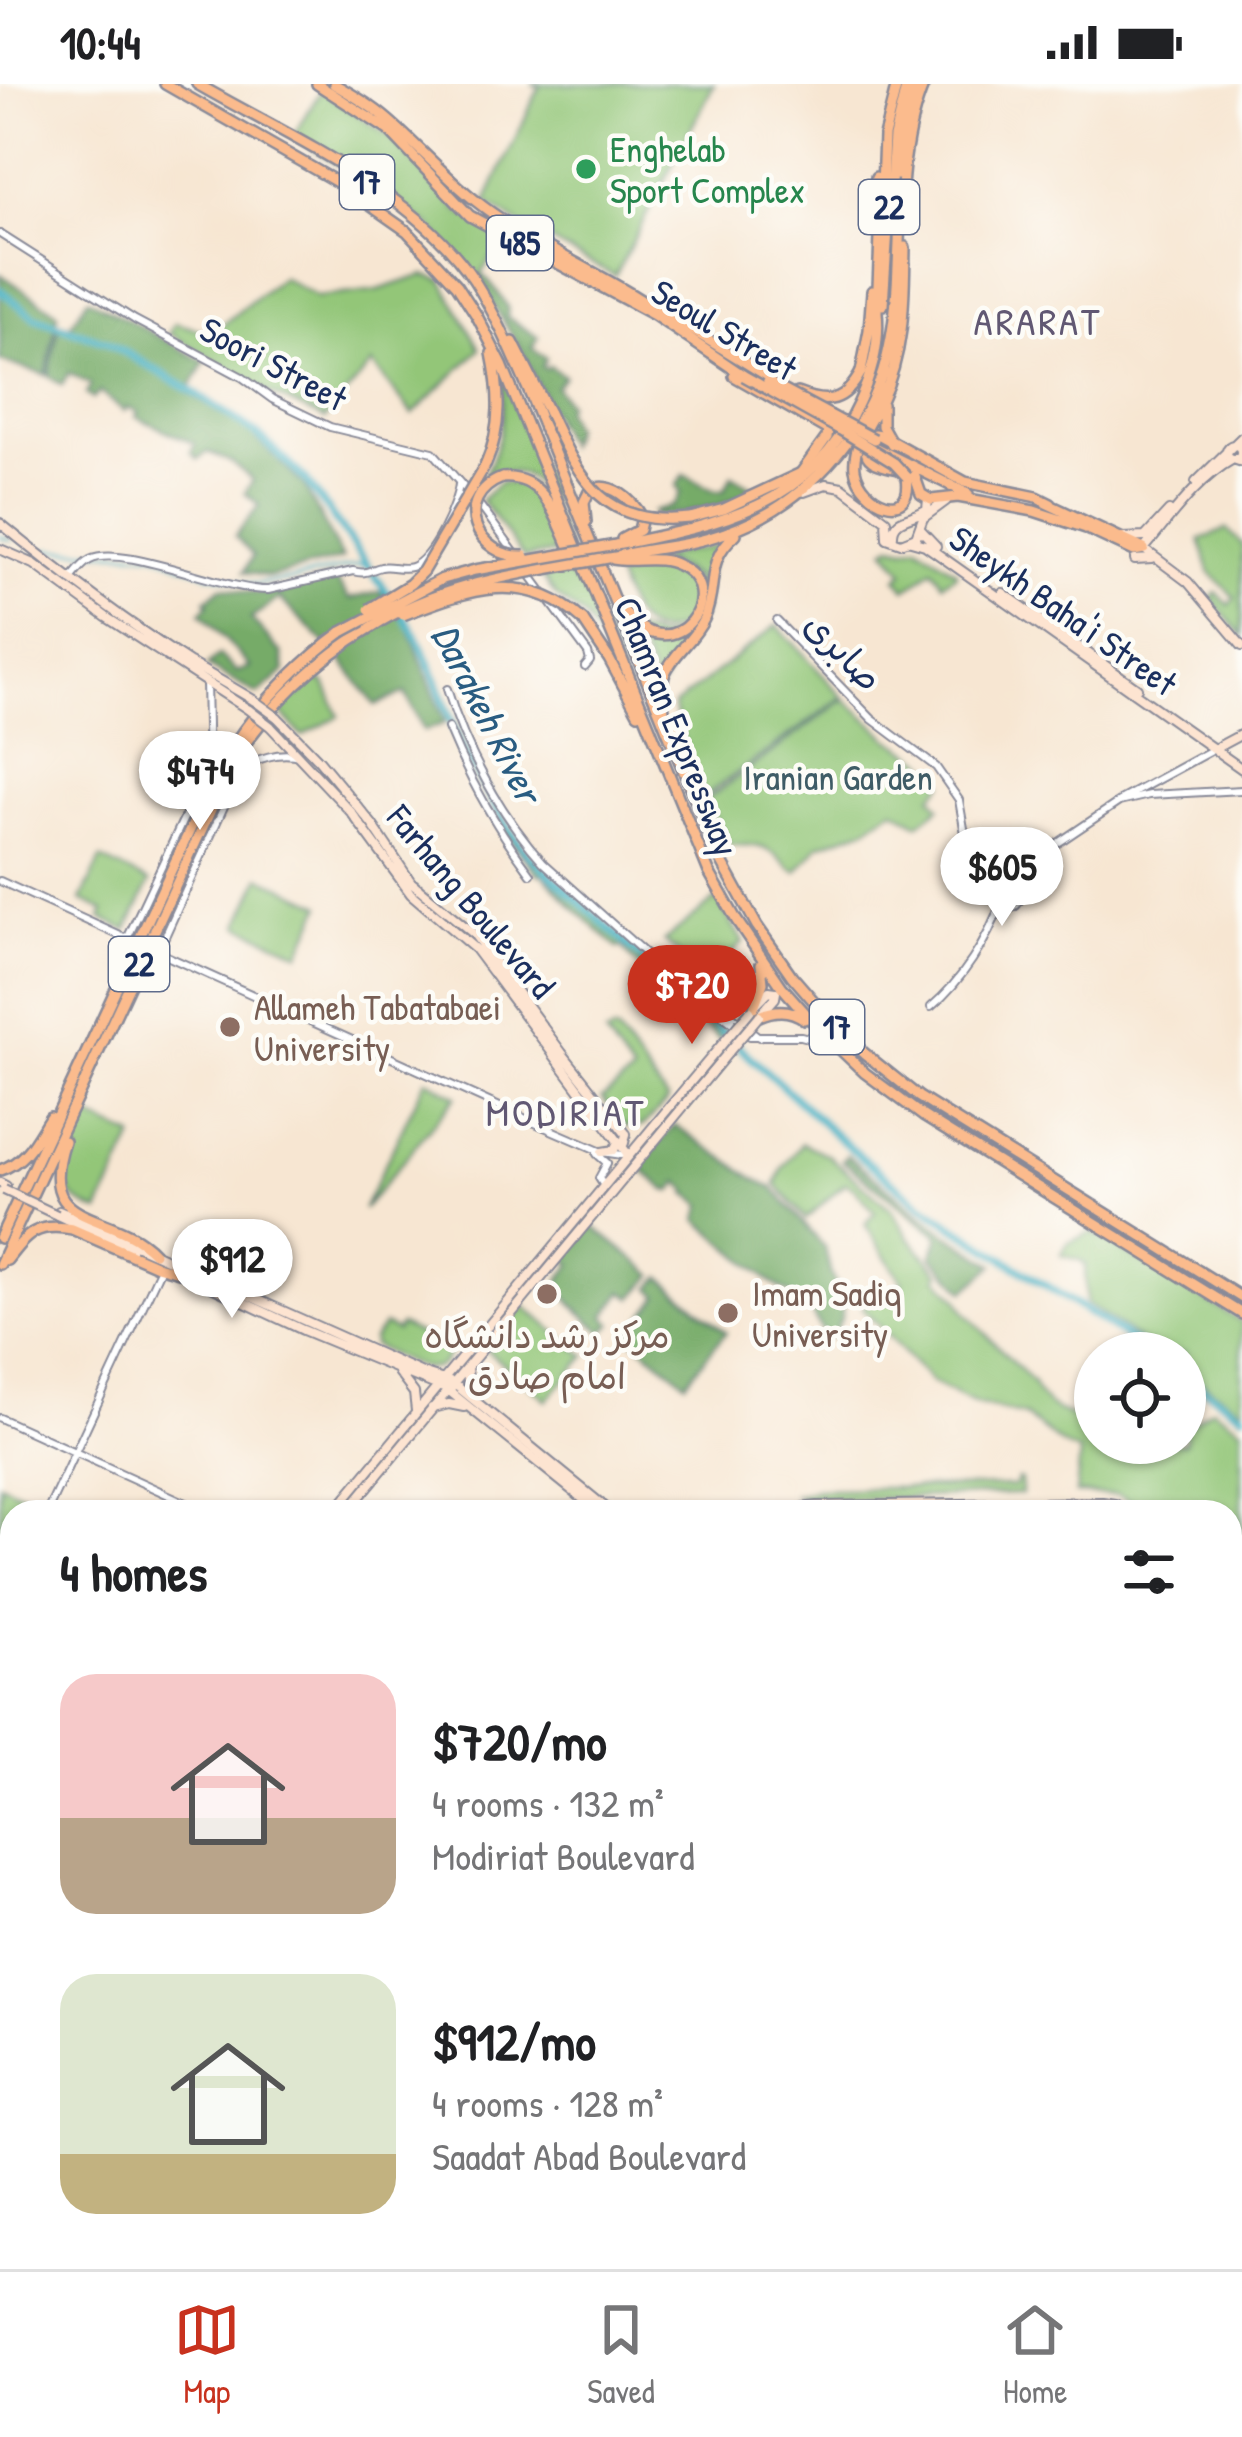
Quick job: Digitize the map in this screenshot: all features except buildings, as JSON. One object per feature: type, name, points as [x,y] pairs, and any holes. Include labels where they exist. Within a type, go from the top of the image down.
[{"type":"main road","name":"Chamran Expressway","points":[[165,84],[389,216],[443,267],[488,336],[716,887],[800,1008],[865,1073],[923,1116],[1242,1314]]},
{"type":"main road","name":"Chamran Expressway","points":[[197,84],[339,164],[417,219],[464,268],[498,324],[531,396],[717,853],[741,900],[792,976],[884,1070],[948,1116],[1242,1298]]},
{"type":"main road","points":[[210,84],[234,105]]},
{"type":"main road","name":"Seoul Street","points":[[317,84],[388,130],[464,211],[657,312]]},
{"type":"main road","name":"Seoul Street","points":[[334,84],[386,118],[478,203],[836,427],[969,488],[1052,505],[1144,549],[1199,593],[1242,646]]},
{"type":"main road","name":"22","points":[[879,332],[884,136],[897,84]]},
{"type":"main road","name":"22","points":[[0,1238],[216,774],[248,724],[342,632],[442,580],[715,524],[748,512],[802,479],[827,454],[862,395],[883,314],[894,137],[907,84]]},
{"type":"main road","name":"22","points":[[0,1267],[226,775],[297,676],[413,604],[469,585],[709,538],[749,524],[797,495],[822,472],[856,428],[888,354],[908,144],[920,84]]},
{"type":"main road","name":"22","points":[[893,307],[897,168],[906,117],[920,84]]},
{"type":"main road","points":[[802,396],[839,397],[850,390],[861,372],[869,330],[876,177],[884,136]]},
{"type":"main road","points":[[892,444],[880,419],[901,343],[908,144]]},
{"type":"main road","points":[[478,203],[472,205],[472,212],[495,230]]},
{"type":"main road","points":[[888,354],[899,328],[904,278]]},
{"type":"main road","points":[[498,324],[516,346],[581,477],[621,509],[662,520],[690,518],[724,509],[801,473],[829,433],[669,332],[657,312]]},
{"type":"main road","points":[[657,312],[832,412],[834,419],[828,424],[800,412]]},
{"type":"main road","points":[[342,632],[423,571],[486,464],[498,416],[498,383],[488,336]]},
{"type":"main road","name":"Seoul Street","points":[[746,373],[963,492],[1033,507],[1134,551],[1144,549]]},
{"type":"main road","points":[[836,427],[852,440],[894,464],[908,477],[904,499],[886,505],[868,493],[856,472],[857,449],[886,390]]},
{"type":"main road","points":[[894,541],[895,524],[924,512],[928,499],[919,491],[913,473],[879,466],[870,458],[867,443],[874,434],[965,482],[1036,496],[1052,505]]},
{"type":"main road","points":[[1144,549],[1242,437]]},
{"type":"main road","points":[[1229,448],[1241,450],[1238,460]]},
{"type":"main road","points":[[1229,448],[1227,454],[1238,460]]},
{"type":"main road","points":[[779,495],[827,454]]},
{"type":"main road","points":[[1124,538],[1156,531],[1222,465],[1238,460]]},
{"type":"main road","points":[[560,554],[509,556],[492,548],[475,524],[476,502],[486,487],[502,478],[524,480],[538,489],[584,567]]},
{"type":"main road","points":[[797,495],[820,485],[838,485],[883,516],[887,538],[902,543],[911,541],[921,530],[923,518],[951,496]]},
{"type":"main road","points":[[587,534],[584,502],[595,486],[617,492],[639,511],[643,521],[639,530],[599,547]]},
{"type":"main road","points":[[928,499],[951,496],[1034,512],[1089,529]]},
{"type":"main road","points":[[0,523],[70,580],[226,692]]},
{"type":"main road","points":[[667,728],[663,676],[703,622],[716,556],[749,524]]},
{"type":"main road","points":[[921,530],[977,578]]},
{"type":"main road","points":[[1156,531],[1164,563]]},
{"type":"main road","name":"Sheykh Baha'i Street","points":[[911,541],[923,543],[977,578],[1242,769]]},
{"type":"main road","points":[[0,549],[34,564],[206,683],[252,705],[300,750]]},
{"type":"main road","points":[[608,558],[680,565],[696,580],[701,595],[692,621],[672,635],[639,628],[612,597]]},
{"type":"main road","points":[[1135,560],[1164,563]]},
{"type":"main road","points":[[57,582],[70,580]]},
{"type":"main road","points":[[370,628],[442,600],[504,587],[544,594],[583,620],[655,742]]},
{"type":"main road","points":[[1216,748],[1242,734]]},
{"type":"main road","name":"Farhang Boulevard","points":[[300,750],[372,824],[411,882],[474,934],[626,1134]]},
{"type":"main road","name":"Farhang Boulevard","points":[[300,750],[352,812],[407,890],[475,949],[629,1156]]},
{"type":"main road","points":[[345,1500],[431,1409],[488,1333],[672,1121],[754,1012],[763,971],[754,948]]},
{"type":"main road","points":[[555,1253],[629,1156],[771,995]]},
{"type":"main road","points":[[754,1012],[795,1012],[851,1066],[865,1073]]},
{"type":"main road","points":[[0,1170],[18,1162],[29,1150],[70,1088]]},
{"type":"main road","points":[[75,1105],[56,1168],[61,1196],[74,1209],[144,1242],[154,1253]]},
{"type":"main road","points":[[602,1152],[614,1150],[626,1134],[650,1131]]},
{"type":"main road","points":[[3,1187],[179,1272]]},
{"type":"main road","points":[[58,1213],[154,1253],[398,1371],[450,1386],[474,1400],[586,1500]]},
{"type":"main road","points":[[0,1267],[28,1234],[60,1227],[179,1272],[439,1383]]},
{"type":"main road","points":[[422,1373],[463,1363]]},
{"type":"main road","points":[[356,1500],[416,1412],[463,1363]]},
{"type":"main road","points":[[463,1363],[474,1400]]},
{"type":"main road","points":[[398,1371],[414,1393],[416,1412]]},
{"type":"main road","points":[[450,1386],[475,1411],[595,1500]]},
{"type":"main road","points":[[431,1409],[449,1404],[475,1411]]},
{"type":"street","name":"Soori Street","points":[[0,234],[272,399],[330,427],[429,450],[459,481],[588,653],[590,661],[585,667]]},
{"type":"street","points":[[70,580],[99,557],[137,559],[256,590],[353,571],[409,568],[429,552],[458,496],[459,481]]},
{"type":"street","points":[[449,517],[477,507]]},
{"type":"street","name":"صابری","points":[[777,621],[872,719],[939,770],[959,800],[964,834],[1005,902]]},
{"type":"street","points":[[0,881],[127,938],[208,767],[206,683]]},
{"type":"street","points":[[447,688],[472,752],[543,862],[676,981],[751,1036],[801,1036],[826,1043]]},
{"type":"street","points":[[209,712],[226,692]]},
{"type":"street","points":[[275,725],[281,748],[239,773],[158,952],[535,1123],[602,1152],[629,1156]]},
{"type":"street","points":[[448,728],[500,833],[531,874]]},
{"type":"street","points":[[931,1007],[950,989],[1011,890],[1039,858],[1085,823],[1216,748]]},
{"type":"street","points":[[268,757],[300,750]]},
{"type":"street","points":[[1119,802],[1149,795],[1242,790]]},
{"type":"street","points":[[1005,902],[1018,900],[1015,890]]},
{"type":"street","points":[[535,1123],[603,1157],[607,1168],[599,1178],[604,1186]]},
{"type":"street","points":[[53,1500],[159,1272]]},
{"type":"street","points":[[0,1418],[180,1500]]},
{"type":"green space","name":"Enghelab Sport Complex","points":[[532,84],[714,84],[615,276],[486,202],[540,86]]},
{"type":"green space","points":[[321,90],[390,137],[459,211],[506,238],[477,279],[429,225],[294,136]]},
{"type":"green space","points":[[0,274],[58,313],[46,375],[0,361]]},
{"type":"green space","points":[[424,275],[442,280],[480,349],[413,414],[372,364],[325,419],[269,393],[169,333],[175,323],[212,333],[282,277],[317,297],[378,290]]},
{"type":"green space","points":[[483,276],[508,307],[507,317],[538,337],[532,348],[546,358],[542,367],[550,366],[564,376],[556,387],[567,403],[564,410],[572,427],[566,445],[522,351],[478,281]]},
{"type":"green space","points":[[88,298],[205,362],[188,392],[251,433],[305,487],[342,559],[270,577],[244,572],[253,556],[235,536],[259,505],[245,493],[253,480],[231,462],[208,452],[198,459],[191,452],[195,444],[136,417],[138,412],[128,407],[124,411],[100,392],[93,399],[86,394],[91,385],[69,373],[62,385],[49,376],[59,323],[70,326]]},
{"type":"green space","points":[[500,369],[555,507],[541,487],[523,474],[503,473],[481,484],[501,428]]},
{"type":"green space","points":[[684,475],[724,491],[732,475],[758,490],[708,508],[655,515],[653,511],[673,506],[681,492],[676,486]]},
{"type":"green space","points":[[500,482],[527,484],[554,515],[569,550],[524,558],[481,500]]},
{"type":"green space","points":[[1227,529],[1242,544],[1242,636],[1211,598],[1216,592],[1229,605],[1235,598],[1210,572],[1200,540]]},
{"type":"green space","points":[[720,545],[708,568],[703,614],[659,690],[631,629],[655,637],[680,636],[697,617],[701,603],[697,578],[660,557]]},
{"type":"green space","points":[[918,545],[956,574],[943,583],[933,569],[906,589],[897,578],[904,572],[886,549]]},
{"type":"green space","points":[[656,561],[676,566],[695,582],[695,609],[686,623],[671,631],[646,628],[635,617],[615,568]]},
{"type":"green space","points":[[580,571],[631,691],[584,617],[556,596],[542,577]]},
{"type":"green space","points":[[334,577],[349,599],[380,592],[407,624],[445,723],[424,731],[405,693],[375,705],[341,659],[279,598],[251,619],[282,654],[285,671],[258,695],[207,666],[219,655],[237,672],[250,667],[201,613],[209,604],[206,600],[221,587],[262,594]]},
{"type":"green space","points":[[777,625],[843,697],[705,796],[673,706]]},
{"type":"green space","points":[[313,678],[325,683],[339,716],[302,736],[278,709],[295,689]]},
{"type":"green space","name":"Iranian Garden","points":[[845,699],[890,739],[924,760],[944,783],[932,796],[940,807],[918,824],[894,809],[865,829],[819,845],[797,872],[766,849],[729,845],[706,800]]},
{"type":"green space","points":[[493,805],[520,848],[722,1035],[719,1039],[538,874],[505,834]]},
{"type":"green space","points":[[101,859],[150,882],[127,930],[101,918],[104,911],[81,900]]},
{"type":"green space","points":[[261,877],[322,905],[300,953],[239,925]]},
{"type":"green space","points":[[717,898],[743,942],[708,979],[664,941]]},
{"type":"green space","points":[[616,1031],[668,1100],[643,1126],[625,1126],[602,1098],[633,1074],[605,1035]]},
{"type":"green space","points":[[426,1079],[456,1096],[363,1210]]},
{"type":"green space","points":[[84,1115],[134,1137],[99,1212],[81,1204],[65,1183],[67,1159]]},
{"type":"green space","points":[[675,1125],[773,1188],[825,1248],[831,1275],[843,1297],[833,1338],[821,1330],[808,1305],[769,1281],[698,1220],[703,1205],[679,1182],[672,1191],[666,1190],[639,1167]]},
{"type":"green space","points":[[802,1143],[828,1155],[892,1210],[965,1312],[1033,1383],[1043,1400],[1074,1416],[1074,1450],[1025,1416],[976,1404],[931,1382],[862,1308],[903,1283],[865,1224],[875,1212],[854,1188],[845,1183],[806,1219],[776,1184]]},
{"type":"green space","points":[[847,1155],[925,1219],[994,1265],[965,1291],[932,1256],[939,1236],[842,1160]]},
{"type":"green space","points":[[593,1226],[654,1275],[633,1298],[623,1291],[605,1316],[612,1323],[603,1332],[560,1286],[572,1264],[564,1257]]},
{"type":"green space","points":[[1092,1232],[1242,1322],[1242,1409],[1206,1385],[1206,1332],[1128,1332],[1086,1304],[1085,1264],[1061,1255],[1068,1243]]},
{"type":"green space","points":[[661,1277],[726,1332],[686,1382],[628,1336],[659,1296],[651,1288]]},
{"type":"green space","points":[[524,1306],[586,1356],[547,1400],[487,1351]]},
{"type":"green space","points":[[384,1325],[396,1331],[400,1325],[452,1349],[440,1366],[416,1366],[373,1345]]},
{"type":"green space","points":[[1212,1408],[1242,1428],[1242,1500],[1129,1500],[1118,1495],[1076,1494],[1079,1464],[1206,1464],[1206,1412]]},
{"type":"green space","points":[[1018,1479],[1022,1494],[813,1500],[795,1495],[816,1489],[1014,1486]]},
{"type":"green space","points":[[0,1483],[37,1500],[0,1500]]},
{"type":"waterway","name":"Darakeh River","points":[[0,290],[35,317],[107,342],[258,435],[306,480],[391,598]]},
{"type":"waterway","points":[[0,537],[11,540]]},
{"type":"waterway","points":[[47,549],[154,554],[206,574],[256,584],[368,567]]},
{"type":"waterway","name":"Darakeh River","points":[[403,615],[422,647],[471,765],[529,855],[848,1146],[921,1205],[1118,1332]]},
{"type":"waterway","name":"Darakeh River","points":[[1206,1390],[1242,1414]]},
{"type":"place","name":"Enghelab Sport Complex","points":[[586,169]]},
{"type":"place","name":"Allameh Tabatabaei University","points":[[230,1027]]},
{"type":"place","name":"مرکز رشد دانشگاه امام صادق","points":[[547,1294]]},
{"type":"place","name":"Imam Sadiq University","points":[[728,1313]]},
{"type":"district","name":"ARARAT","points":[[1038,320]]},
{"type":"district","name":"MODIRIAT","points":[[566,1111]]}]
